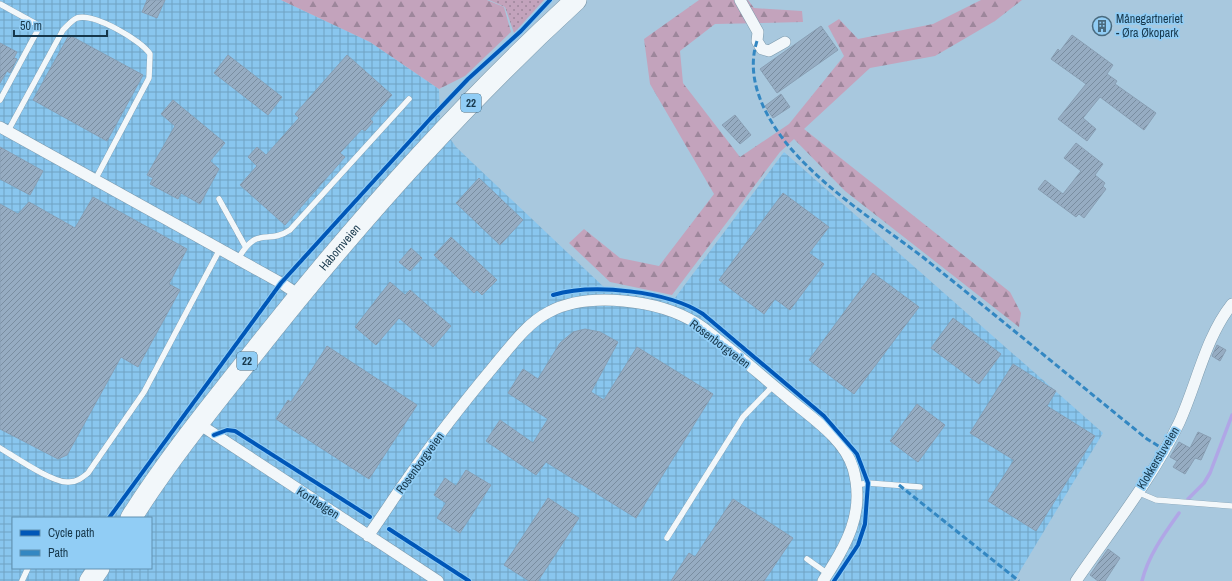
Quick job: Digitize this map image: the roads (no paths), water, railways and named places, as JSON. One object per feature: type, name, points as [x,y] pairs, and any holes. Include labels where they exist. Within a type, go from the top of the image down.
[{"type":"highway","name":"Habornveien","points":[[132,517],[199,424],[299,295],[347,238],[479,94],[576,0]]},
{"type":"highway","points":[[90,581],[98,569]]},
{"type":"street","points":[[740,0],[758,32],[757,41],[762,49],[769,51],[785,42]]},
{"type":"street","points":[[4,129],[238,259],[299,295]]},
{"type":"street","name":"Rosenborgveien","points":[[368,536],[407,478],[486,376],[528,327],[549,312],[576,302],[603,300],[630,302],[670,311],[697,323],[774,386],[833,438],[843,450],[852,467],[856,485],[857,506],[853,528],[840,555],[826,577]]},
{"type":"street","name":"Klokkerstuveien","points":[[1076,581],[1165,450],[1179,421],[1219,323],[1232,304]]},
{"type":"street","name":"Kortbølgen","points":[[199,424],[438,581]]},
{"type":"lane","points":[[0,4],[40,26],[0,100]]},
{"type":"lane","points":[[4,129],[63,30],[77,18],[85,17],[94,19],[139,41],[150,54],[149,78],[95,180]]},
{"type":"lane","points":[[238,259],[245,246],[255,238],[280,235],[290,230],[409,99]]},
{"type":"lane","points":[[219,199],[245,246]]},
{"type":"lane","points":[[0,448],[57,481],[68,483],[78,481],[88,472],[144,392],[220,249]]},
{"type":"lane","points":[[667,538],[743,417],[774,386]]},
{"type":"lane","points":[[856,485],[868,483],[920,487]]},
{"type":"lane","points":[[1137,492],[1156,500],[1232,506]]},
{"type":"lane","points":[[807,559],[826,577]]},
{"type":"lane","points":[[22,581],[28,569]]},
{"type":"waterway","points":[[1188,499],[1204,483],[1210,473],[1232,415]]},
{"type":"waterway","points":[[1142,581],[1152,554],[1179,513]]},
{"type":"place","name":"Månegartneriet - Øra Økopark","points":[[1102,26]]}]
